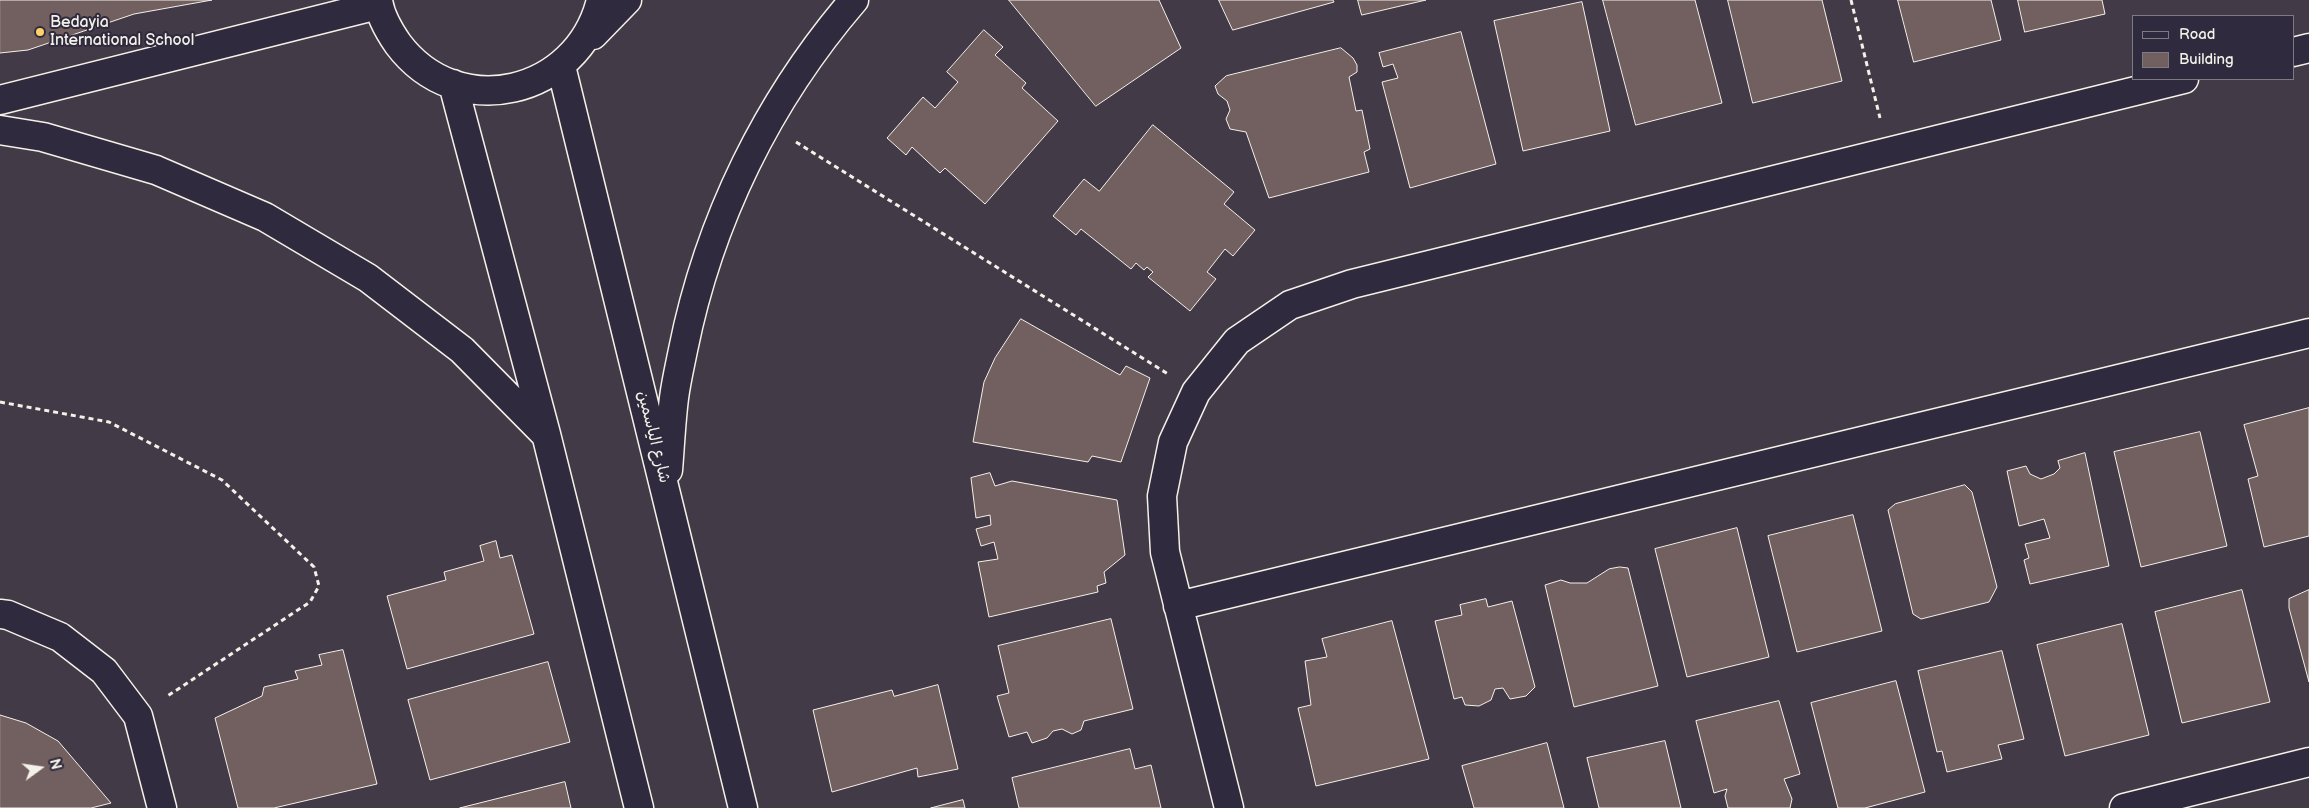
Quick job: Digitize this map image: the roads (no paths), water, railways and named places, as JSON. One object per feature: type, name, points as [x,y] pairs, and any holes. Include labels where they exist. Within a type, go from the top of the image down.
[{"type":"street","points":[[581,47],[597,17],[601,0]]},
{"type":"street","points":[[0,100],[378,2],[389,31],[406,54],[427,72],[453,84],[481,91],[510,89],[537,81],[561,66],[627,0]]},
{"type":"street","points":[[666,494],[674,397],[693,302],[724,210],[766,123],[822,37],[854,0]]},
{"type":"street","points":[[2294,52],[2309,48]]},
{"type":"street","name":"شارع الياسمين","points":[[561,66],[743,808]]},
{"type":"street","points":[[1230,808],[1165,552],[1162,496],[1172,442],[1196,392],[1237,341],[1290,305],[1352,284],[2180,80]]},
{"type":"street","points":[[453,84],[546,434],[638,808]]},
{"type":"street","points":[[0,130],[43,137],[156,170],[265,217],[368,278],[462,350],[546,434]]},
{"type":"street","points":[[1178,606],[2309,334]]},
{"type":"street","points":[[0,614],[8,615],[60,637],[104,671],[138,716],[162,808]]},
{"type":"street","points":[[2124,808],[2309,762]]},
{"type":"place","name":"Bedayia International School","points":[[40,32]]}]
